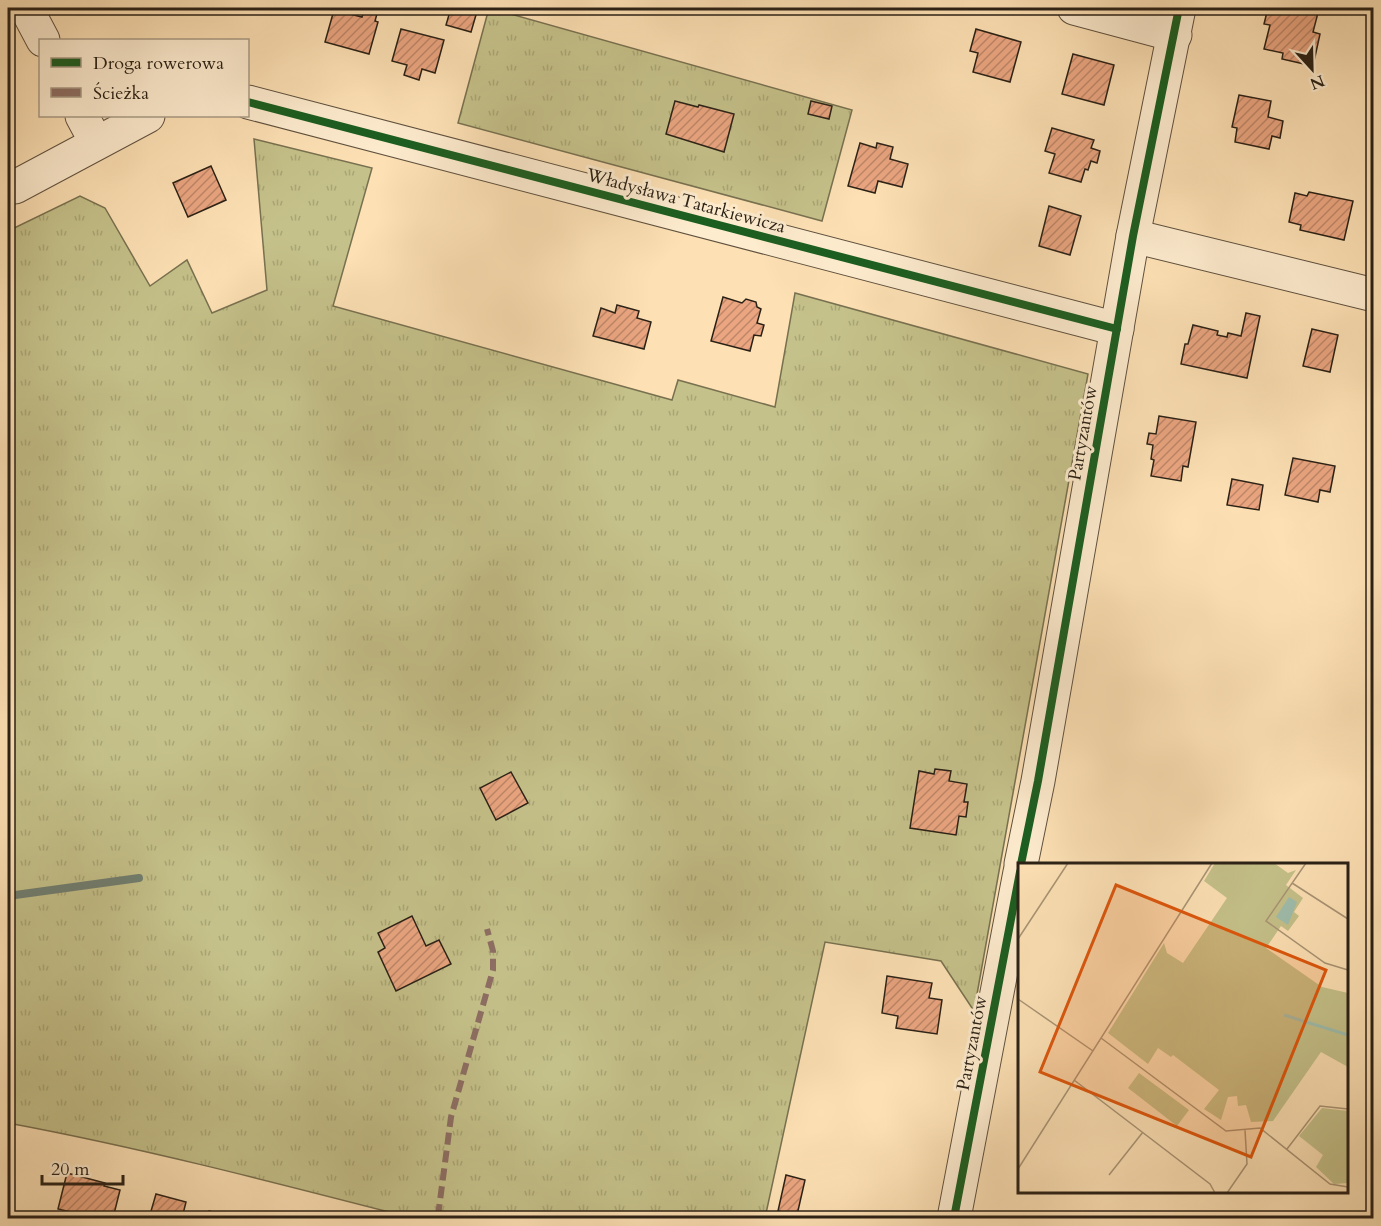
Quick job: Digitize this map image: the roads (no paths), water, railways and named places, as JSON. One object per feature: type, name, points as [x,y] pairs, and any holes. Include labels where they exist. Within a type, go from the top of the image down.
[{"type":"street","points":[[26,8],[42,39]]},
{"type":"street","points":[[1074,8],[1177,21]]},
{"type":"street","name":"Partyzantów","points":[[1021,863],[1040,770],[1133,236],[1177,21]]},
{"type":"street","name":"Władysława Tatarkiewicza","points":[[249,102],[1117,329]]},
{"type":"street","points":[[8,185],[15,187],[89,129],[143,117]]},
{"type":"street","points":[[1133,236],[1374,295]]},
{"type":"street","name":"Partyzantów","points":[[954,1218],[1018,882]]},
{"type":"waterway","points":[[8,896],[139,878]]}]
